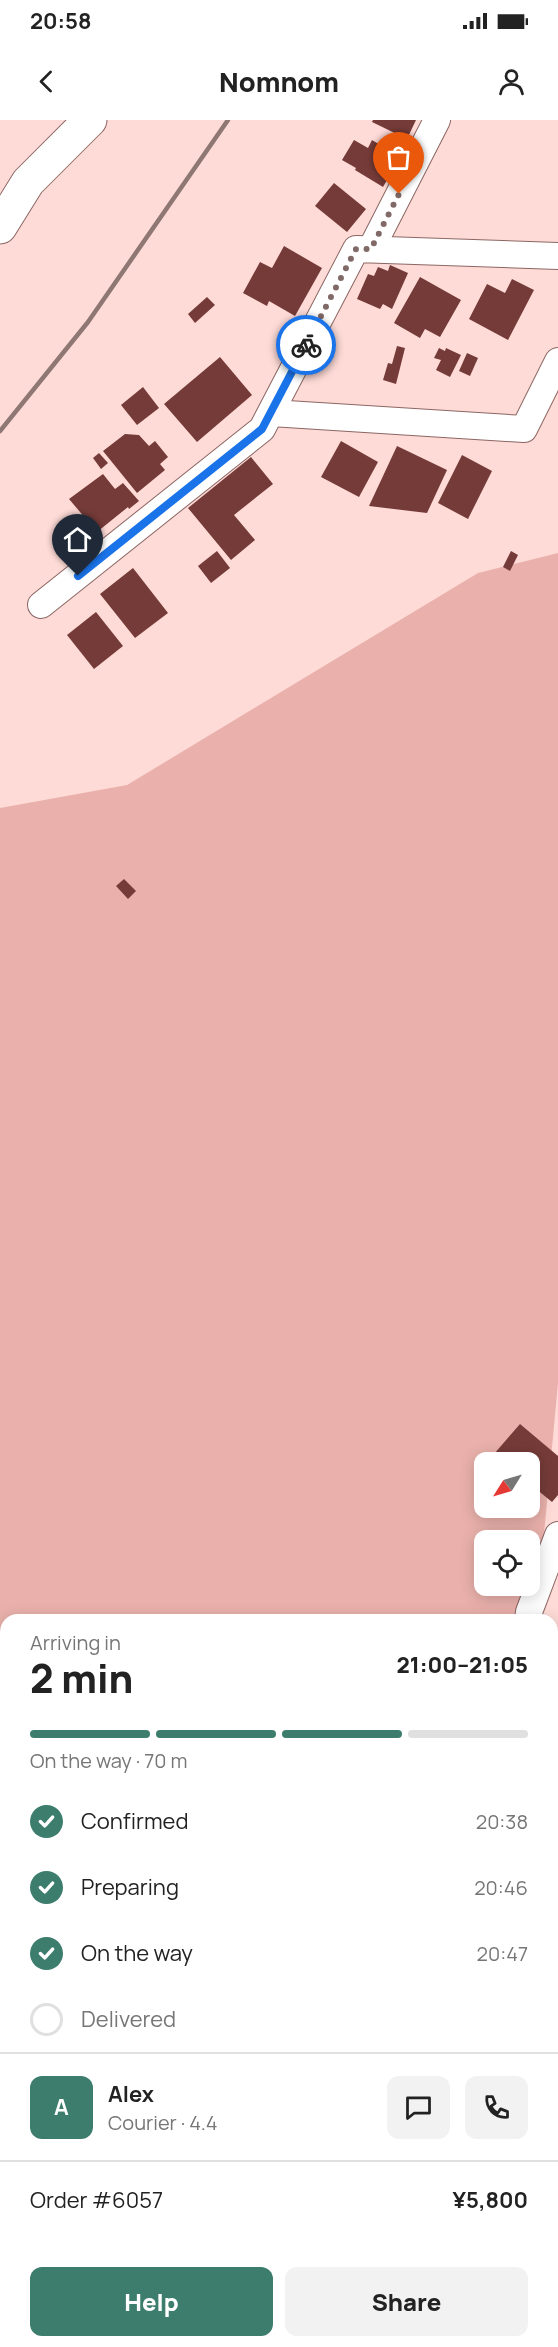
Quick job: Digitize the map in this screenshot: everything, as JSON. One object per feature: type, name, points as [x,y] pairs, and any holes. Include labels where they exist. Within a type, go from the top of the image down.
[{"type":"main road","points":[[0,227],[28,182],[90,120]]},
{"type":"street","points":[[371,249],[437,120]]},
{"type":"street","points":[[41,605],[262,429],[356,249],[558,256]]},
{"type":"street","points":[[270,413],[524,429],[558,361]]},
{"type":"street","points":[[529,1614],[558,1535]]},
{"type":"shaded area","points":[[558,553],[558,1383],[540,1577],[540,1530],[474,1530],[474,1596],[538,1596],[537,1614],[0,1614],[0,808],[127,785],[478,573]]},
{"type":"building","points":[[373,120],[416,120],[407,139],[372,122]]},
{"type":"building","points":[[354,140],[368,148],[372,140],[400,157],[383,187],[342,160]]},
{"type":"building","points":[[334,183],[366,209],[347,232],[315,206]]},
{"type":"building","points":[[284,246],[322,268],[295,316],[269,301],[267,306],[243,293],[260,262],[272,268]]},
{"type":"building","points":[[390,265],[408,273],[392,309],[383,304],[380,309],[357,299],[368,274],[374,276],[378,267],[388,271]]},
{"type":"building","points":[[420,277],[461,300],[440,337],[425,329],[420,338],[394,323]]},
{"type":"building","points":[[512,279],[534,290],[508,340],[469,319],[487,284],[505,293]]},
{"type":"building","points":[[207,297],[215,305],[195,323],[188,314]]},
{"type":"building","points":[[397,346],[405,348],[396,384],[383,380],[388,363],[392,364]]},
{"type":"building","points":[[439,348],[445,351],[446,348],[461,355],[450,377],[436,370],[441,360],[434,358]]},
{"type":"building","points":[[467,353],[478,358],[470,376],[459,371]]},
{"type":"building","points":[[220,357],[252,395],[197,442],[164,404]]},
{"type":"building","points":[[143,387],[159,408],[137,425],[121,405]]},
{"type":"building","points":[[125,434],[139,435],[149,446],[155,441],[168,457],[160,464],[165,470],[137,493],[103,451]]},
{"type":"building","points":[[341,441],[378,462],[359,497],[321,477]]},
{"type":"building","points":[[397,446],[447,470],[427,513],[369,506]]},
{"type":"building","points":[[99,453],[108,463],[101,469],[93,458]]},
{"type":"building","points":[[462,455],[492,471],[468,519],[438,503]]},
{"type":"building","points":[[251,457],[273,484],[234,515],[255,540],[231,560],[188,508]]},
{"type":"building","points":[[103,474],[115,489],[123,483],[139,501],[97,532],[69,499]]},
{"type":"building","points":[[217,551],[230,568],[211,583],[198,566]]},
{"type":"building","points":[[511,551],[518,555],[510,571],[503,567]]},
{"type":"building","points":[[133,568],[168,613],[135,638],[100,594]]},
{"type":"building","points":[[96,612],[123,646],[94,669],[67,635]]},
{"type":"building","points":[[124,879],[136,891],[128,899],[116,886]]},
{"type":"building","points":[[520,1424],[558,1456],[558,1495],[552,1502],[540,1492],[540,1452],[496,1452]]},
{"type":"railway","points":[[0,431],[88,322],[228,120]]},
{"type":"way so far","points":[[306,345],[356,249],[371,249],[399,194]]},
{"type":"route","points":[[78,576],[262,429],[306,345]]}]
